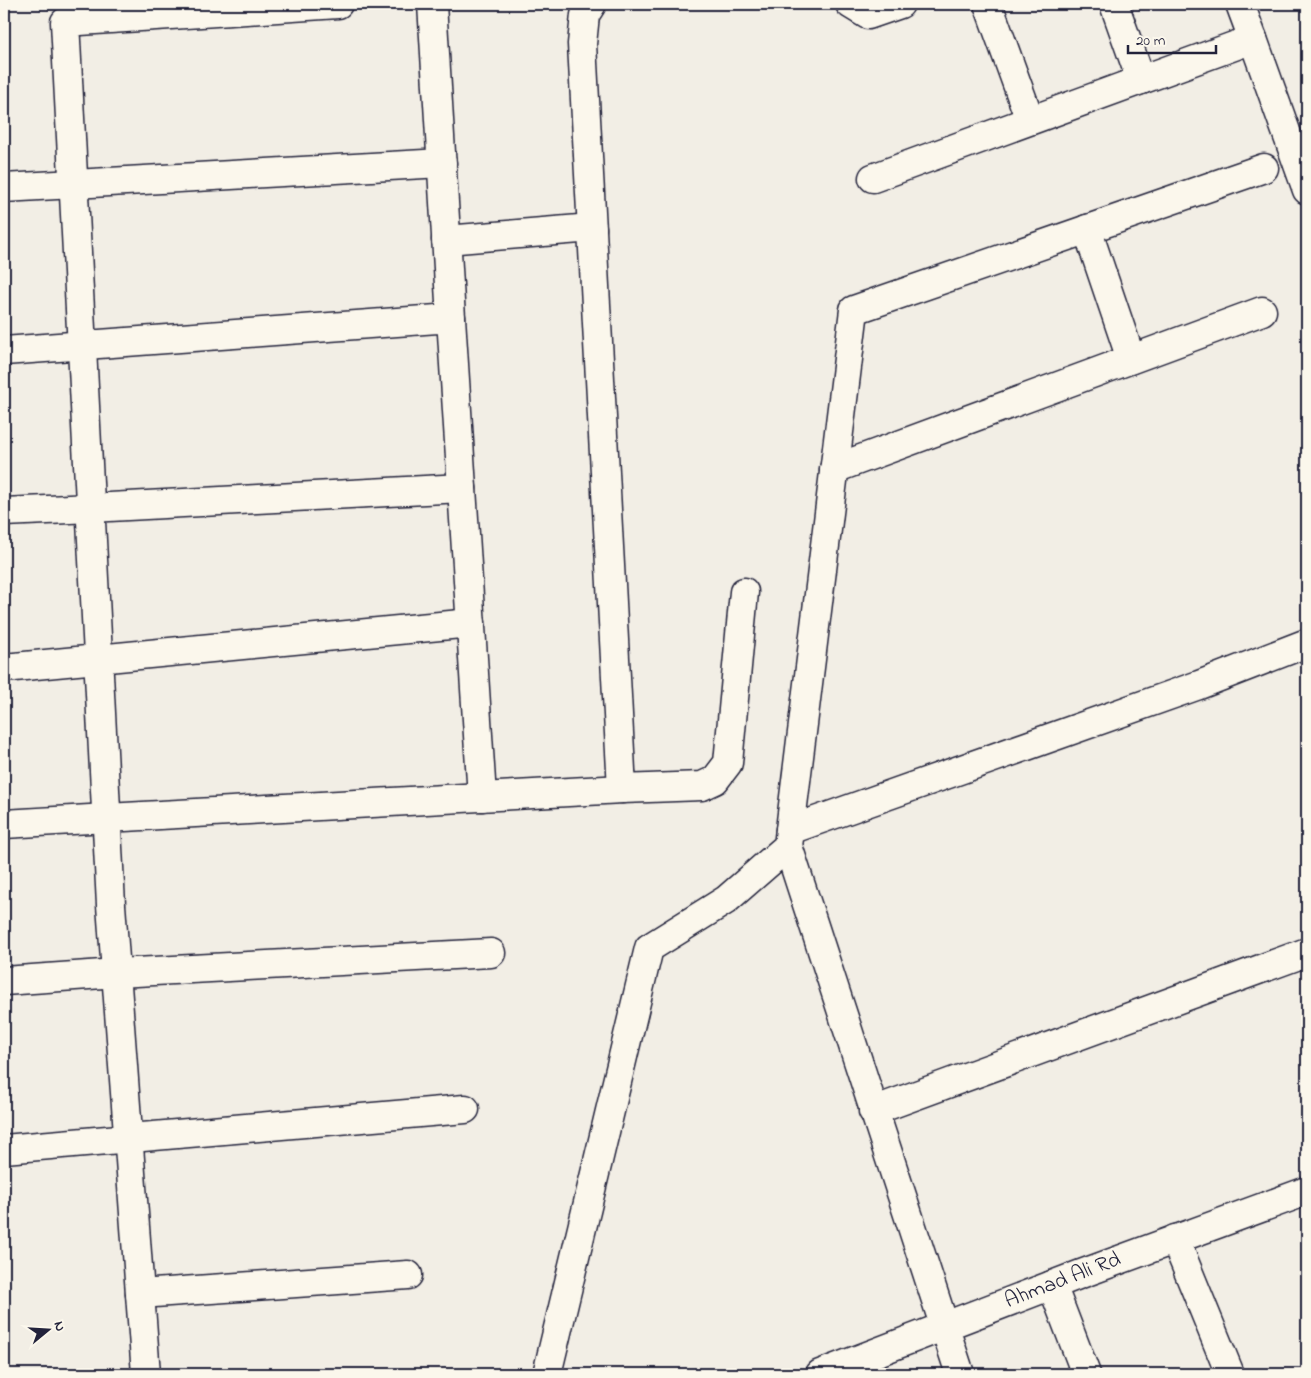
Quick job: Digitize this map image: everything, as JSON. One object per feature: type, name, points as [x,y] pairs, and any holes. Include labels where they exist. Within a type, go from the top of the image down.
[{"type":"street","points":[[146,1374],[130,1138],[111,905],[65,22],[338,4]]},
{"type":"street","points":[[432,4],[482,797]]},
{"type":"street","points":[[592,4],[585,15],[582,44],[622,789]]},
{"type":"street","points":[[850,4],[868,15],[900,4]]},
{"type":"street","points":[[988,4],[1030,120]]},
{"type":"street","points":[[1114,4],[1141,80]]},
{"type":"street","points":[[1240,4],[1307,190]]},
{"type":"street","points":[[873,178],[1253,39]]},
{"type":"street","points":[[4,188],[442,163]]},
{"type":"street","points":[[960,1374],[873,1111],[789,838],[854,310],[1264,168]]},
{"type":"street","points":[[446,240],[592,228]]},
{"type":"street","points":[[1087,229],[1131,359]]},
{"type":"street","points":[[834,469],[1262,311]]},
{"type":"street","points":[[4,351],[451,318]]},
{"type":"street","points":[[4,512],[462,488]]},
{"type":"street","points":[[4,824],[702,786],[715,780],[728,763],[744,592]]},
{"type":"street","points":[[4,668],[471,623]]},
{"type":"street","points":[[547,1374],[649,948],[726,900],[789,838],[1307,643]]},
{"type":"street","points":[[4,981],[491,952]]},
{"type":"street","points":[[873,1111],[1307,952]]},
{"type":"street","points":[[4,1149],[465,1109]]},
{"type":"street","name":"Ahmad Ali Rd","points":[[820,1374],[1052,1285],[1307,1191]]},
{"type":"street","points":[[1175,1239],[1230,1374]]},
{"type":"street","points":[[140,1294],[408,1275]]},
{"type":"street","points":[[1052,1285],[1086,1374]]}]
